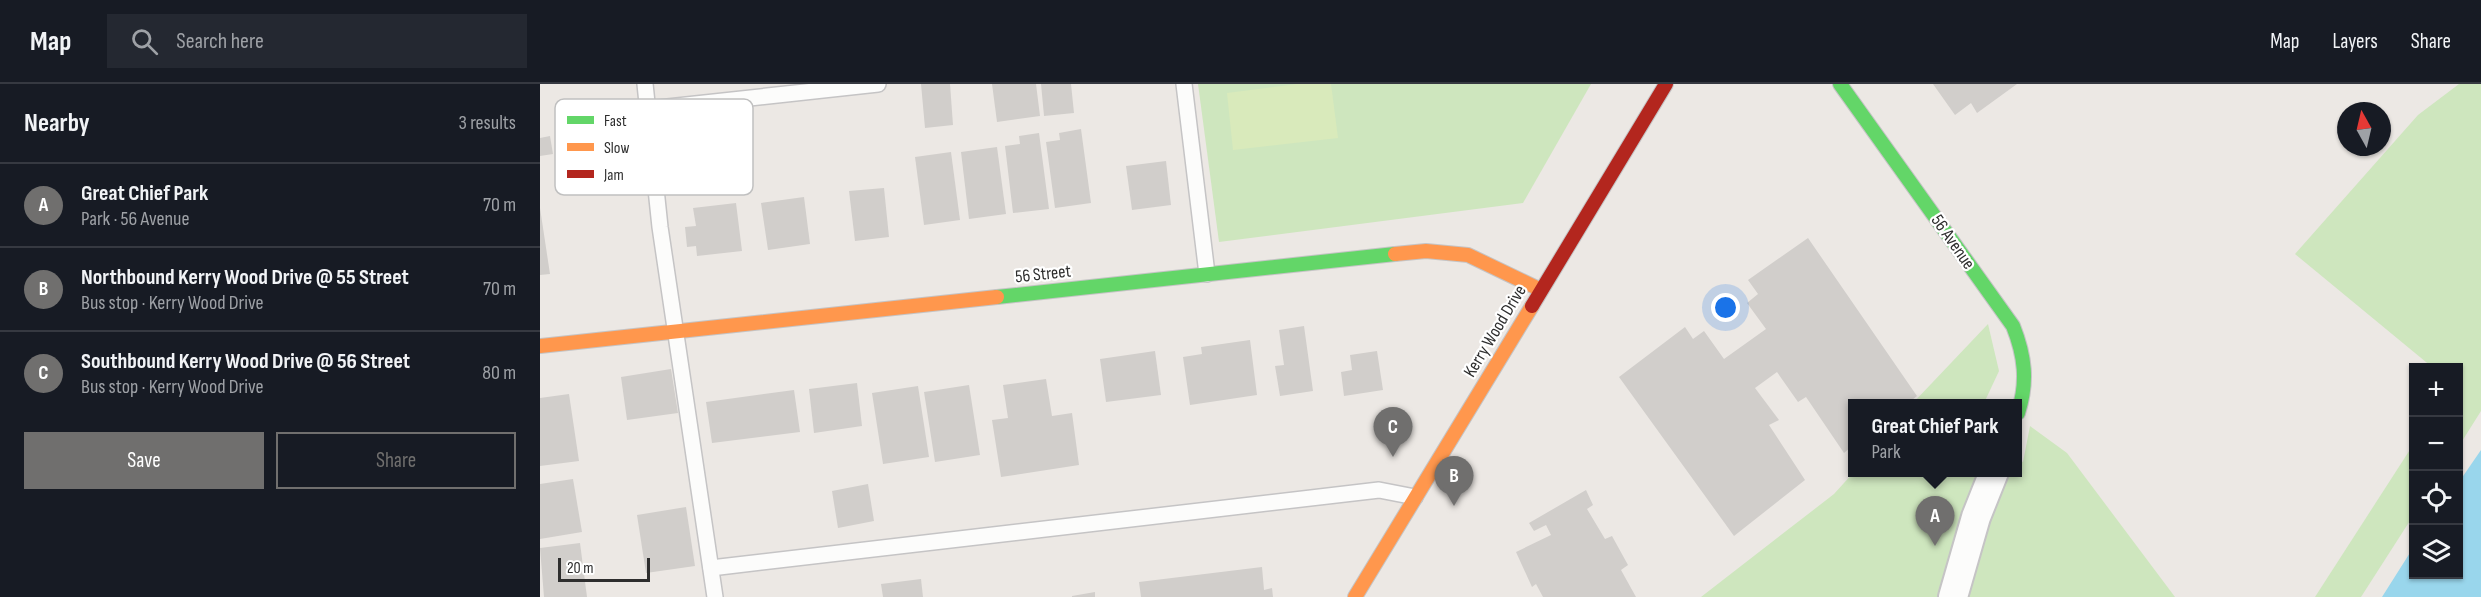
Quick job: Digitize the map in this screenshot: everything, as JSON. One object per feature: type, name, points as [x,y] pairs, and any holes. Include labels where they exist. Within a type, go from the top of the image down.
[{"type":"street","name":"Kerry Wood Drive","points":[[1355,597],[1666,84]]},
{"type":"street","name":"56 Avenue","points":[[1840,84],[2013,326],[2026,370],[2025,394],[2022,402]]},
{"type":"street","name":"56 Street","points":[[540,346],[1444,250],[1468,255],[1541,290]]},
{"type":"street","points":[[1953,597],[1976,518],[1992,477]]},
{"type":"lane","points":[[645,84],[647,99]]},
{"type":"lane","points":[[741,99],[878,84]]},
{"type":"lane","points":[[1184,84],[1207,274]]},
{"type":"lane","points":[[657,195],[715,597]]},
{"type":"lane","points":[[711,568],[1378,490],[1415,497]]},
{"type":"green space","points":[[1198,84],[1591,84],[1523,203],[1219,242]]},
{"type":"green space","points":[[1297,84],[1331,84],[1338,138],[1233,150],[1227,93]]},
{"type":"green space","points":[[2459,84],[2481,84],[2481,411],[2463,440],[2463,363],[2427,363],[2295,254],[2382,156],[2391,156],[2391,146],[2418,115]]},
{"type":"green space","points":[[1988,324],[1999,371],[1986,399],[1917,399]]},
{"type":"green space","points":[[2030,426],[2067,453],[2175,597],[1701,597],[1834,494],[1849,477],[2022,477]]},
{"type":"green space","points":[[2409,451],[2409,522],[2361,597],[2315,597]]},
{"type":"water","points":[[2481,450],[2481,597],[2382,597],[2409,554],[2409,579],[2463,579],[2463,476]]},
{"type":"building","points":[[921,84],[950,84],[953,125],[925,128]]},
{"type":"building","points":[[992,84],[1036,84],[1040,116],[997,122]]},
{"type":"building","points":[[1041,84],[1071,84],[1074,113],[1044,116]]},
{"type":"building","points":[[1933,84],[2017,84],[1977,113],[1971,103],[1955,115]]},
{"type":"building","points":[[1081,129],[1091,203],[1055,208],[1046,142],[1060,140],[1059,133]]},
{"type":"building","points":[[1039,133],[1049,209],[1013,213],[1005,146],[1020,144],[1019,136]]},
{"type":"building","points":[[550,136],[553,154],[540,156],[540,138]]},
{"type":"building","points":[[997,147],[1006,214],[969,219],[961,152]]},
{"type":"building","points":[[951,152],[960,220],[924,225],[915,157]]},
{"type":"building","points":[[1166,161],[1171,205],[1132,210],[1126,166]]},
{"type":"building","points":[[884,188],[889,237],[855,241],[849,191]]},
{"type":"building","points":[[804,197],[810,244],[768,250],[761,203]]},
{"type":"building","points":[[736,203],[742,251],[697,256],[696,246],[687,247],[685,227],[696,226],[693,208]]},
{"type":"building","points":[[540,208],[550,274],[540,275]]},
{"type":"building","points":[[1808,238],[1917,396],[1913,399],[1848,399],[1848,450],[1844,453],[1806,397],[1798,402],[1777,372],[1755,388],[1779,420],[1769,425],[1805,480],[1734,536],[1619,377],[1685,327],[1693,339],[1704,331],[1724,359],[1766,329],[1747,303],[1758,294],[1748,280]]},
{"type":"building","points":[[1304,326],[1313,391],[1280,396],[1275,366],[1284,365],[1279,330]]},
{"type":"building","points":[[1250,340],[1257,395],[1190,405],[1183,357],[1202,354],[1201,347]]},
{"type":"building","points":[[1155,351],[1161,395],[1106,402],[1100,359]]},
{"type":"building","points":[[1377,351],[1383,390],[1344,396],[1341,372],[1352,370],[1350,355]]},
{"type":"building","points":[[671,369],[678,413],[627,420],[621,377]]},
{"type":"building","points":[[1046,379],[1052,416],[1072,413],[1079,465],[1001,477],[992,420],[1008,418],[1003,385]]},
{"type":"building","points":[[857,383],[862,426],[814,433],[809,389]]},
{"type":"building","points":[[969,385],[980,455],[935,462],[924,392]]},
{"type":"building","points":[[918,386],[929,457],[883,464],[872,393]]},
{"type":"building","points":[[794,390],[800,432],[712,443],[706,402]]},
{"type":"building","points":[[569,394],[579,461],[540,466],[540,398]]},
{"type":"building","points":[[573,479],[582,532],[540,539],[540,484]]},
{"type":"building","points":[[868,484],[874,521],[838,528],[832,491]]},
{"type":"building","points":[[1586,490],[1593,505],[1587,509],[1605,539],[1612,536],[1628,565],[1621,570],[1636,597],[1543,597],[1536,584],[1532,587],[1516,552],[1551,535],[1546,525],[1534,531],[1529,523]]},
{"type":"building","points":[[686,507],[695,566],[646,573],[637,515]]},
{"type":"building","points":[[580,543],[587,597],[544,597],[540,548]]},
{"type":"building","points":[[1262,567],[1264,590],[1272,588],[1273,597],[1141,597],[1139,582]]},
{"type":"building","points":[[921,579],[923,597],[883,597],[881,584]]},
{"type":"building","points":[[1095,592],[1095,597],[1072,597],[1072,596]]},
{"type":"traffic: fast","points":[[1840,84],[2013,326],[2024,369],[2022,399]]},
{"type":"traffic: fast","points":[[997,297],[1395,254]]},
{"type":"traffic: slow","points":[[1395,254],[1426,251],[1468,255],[1541,290]]},
{"type":"traffic: slow","points":[[540,346],[997,297]]},
{"type":"traffic: slow","points":[[1355,597],[1532,306]]},
{"type":"traffic: jam","points":[[1532,306],[1666,84]]},
{"type":"place","name":"Southbound Kerry Wood Drive @ 56 Street","points":[[1393,457]]},
{"type":"place","name":"Northbound Kerry Wood Drive @ 55 Street","points":[[1454,506]]},
{"type":"place","name":"Great Chief Park","points":[[1935,546]]}]
